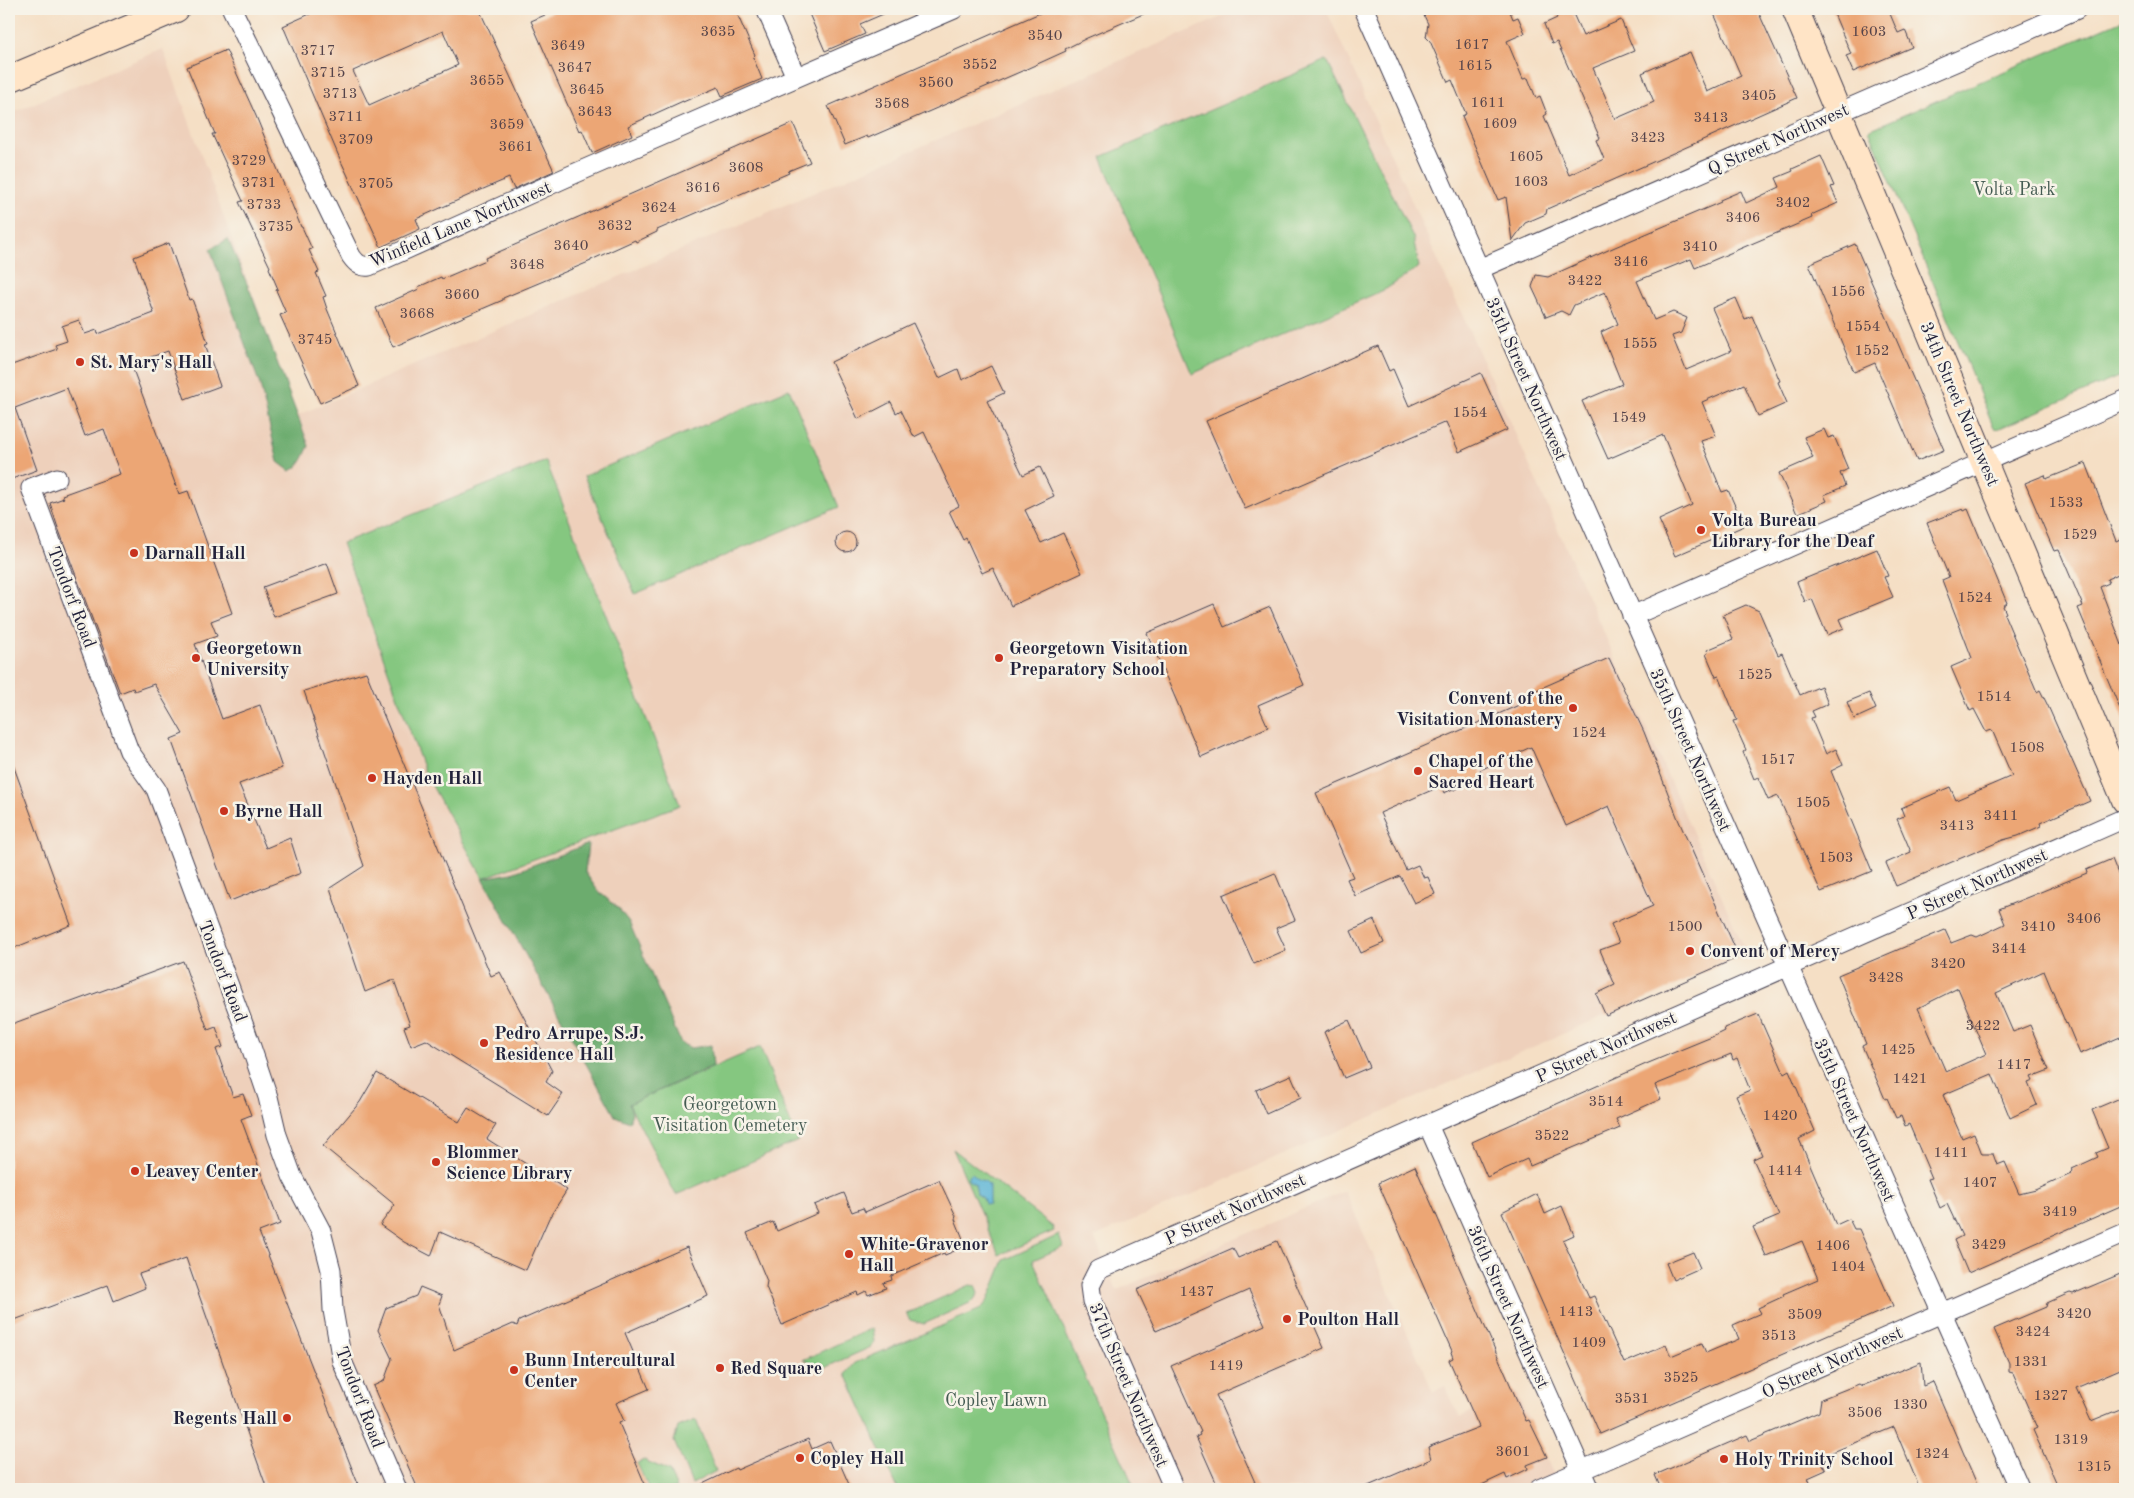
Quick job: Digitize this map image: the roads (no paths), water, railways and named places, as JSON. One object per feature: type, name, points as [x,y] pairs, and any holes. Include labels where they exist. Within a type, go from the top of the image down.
[{"type":"street","points":[[9,79],[176,9]]},
{"type":"street","name":"Winfield Lane Northwest","points":[[232,9],[351,256],[355,262],[364,267],[954,9]]},
{"type":"street","points":[[766,9],[796,77]]},
{"type":"street","name":"35th Street Northwest","points":[[1364,9],[2020,1489]]},
{"type":"street","name":"34th Street Northwest","points":[[1795,9],[2125,800]]},
{"type":"street","name":"Q Street Northwest","points":[[1479,268],[2077,9]]},
{"type":"street","points":[[1632,616],[2125,400]]},
{"type":"street","name":"Tondorf Road","points":[[57,478],[31,488],[129,751],[156,789],[245,1028],[268,1097],[277,1135],[292,1176],[321,1232],[331,1270],[333,1310],[342,1362],[397,1489]]},
{"type":"street","name":"P Street Northwest","points":[[1092,1280],[1098,1270],[2125,818]]},
{"type":"street","name":"36th Street Northwest","points":[[1428,1125],[1590,1489]]},
{"type":"street","name":"O Street Northwest","points":[[1539,1489],[2125,1233]]},
{"type":"street","name":"37th Street Northwest","points":[[1092,1280],[1090,1293],[1092,1300],[1174,1489]]},
{"type":"water","points":[[972,1173],[989,1185],[989,1205],[985,1204],[983,1198],[977,1194],[975,1184],[968,1180],[968,1176]]},
{"type":"place","name":"St. Mary's Hall","points":[[80,362]]},
{"type":"place","name":"Volta Bureau Library for the Deaf","points":[[1701,530]]},
{"type":"place","name":"Darnall Hall","points":[[134,553]]},
{"type":"place","name":"Georgetown University","points":[[196,658]]},
{"type":"place","name":"Georgetown Visitation Preparatory School","points":[[999,658]]},
{"type":"place","name":"Convent of the Visitation Monastery","points":[[1573,708]]},
{"type":"place","name":"Chapel of the Sacred Heart","points":[[1418,771]]},
{"type":"place","name":"Hayden Hall","points":[[372,778]]},
{"type":"place","name":"Byrne Hall","points":[[224,811]]},
{"type":"place","name":"Convent of Mercy","points":[[1690,951]]},
{"type":"place","name":"Pedro Arrupe, S.J. Residence Hall","points":[[484,1043]]},
{"type":"place","name":"Blommer Science Library","points":[[436,1162]]},
{"type":"place","name":"Leavey Center","points":[[135,1171]]},
{"type":"place","name":"White-Gravenor Hall","points":[[849,1254]]},
{"type":"place","name":"Poulton Hall","points":[[1287,1319]]},
{"type":"place","name":"Red Square","points":[[720,1368]]},
{"type":"place","name":"Bunn Intercultural Center","points":[[514,1370]]},
{"type":"place","name":"Regents Hall","points":[[287,1418]]},
{"type":"place","name":"Copley Hall","points":[[800,1458]]},
{"type":"place","name":"Holy Trinity School","points":[[1724,1459]]},
{"type":"park label","name":"Volta Park","points":[[2014,189]]},
{"type":"park label","name":"Georgetown Visitation Cemetery","points":[[730,1114]]},
{"type":"park label","name":"Copley Lawn","points":[[996,1400]]}]
